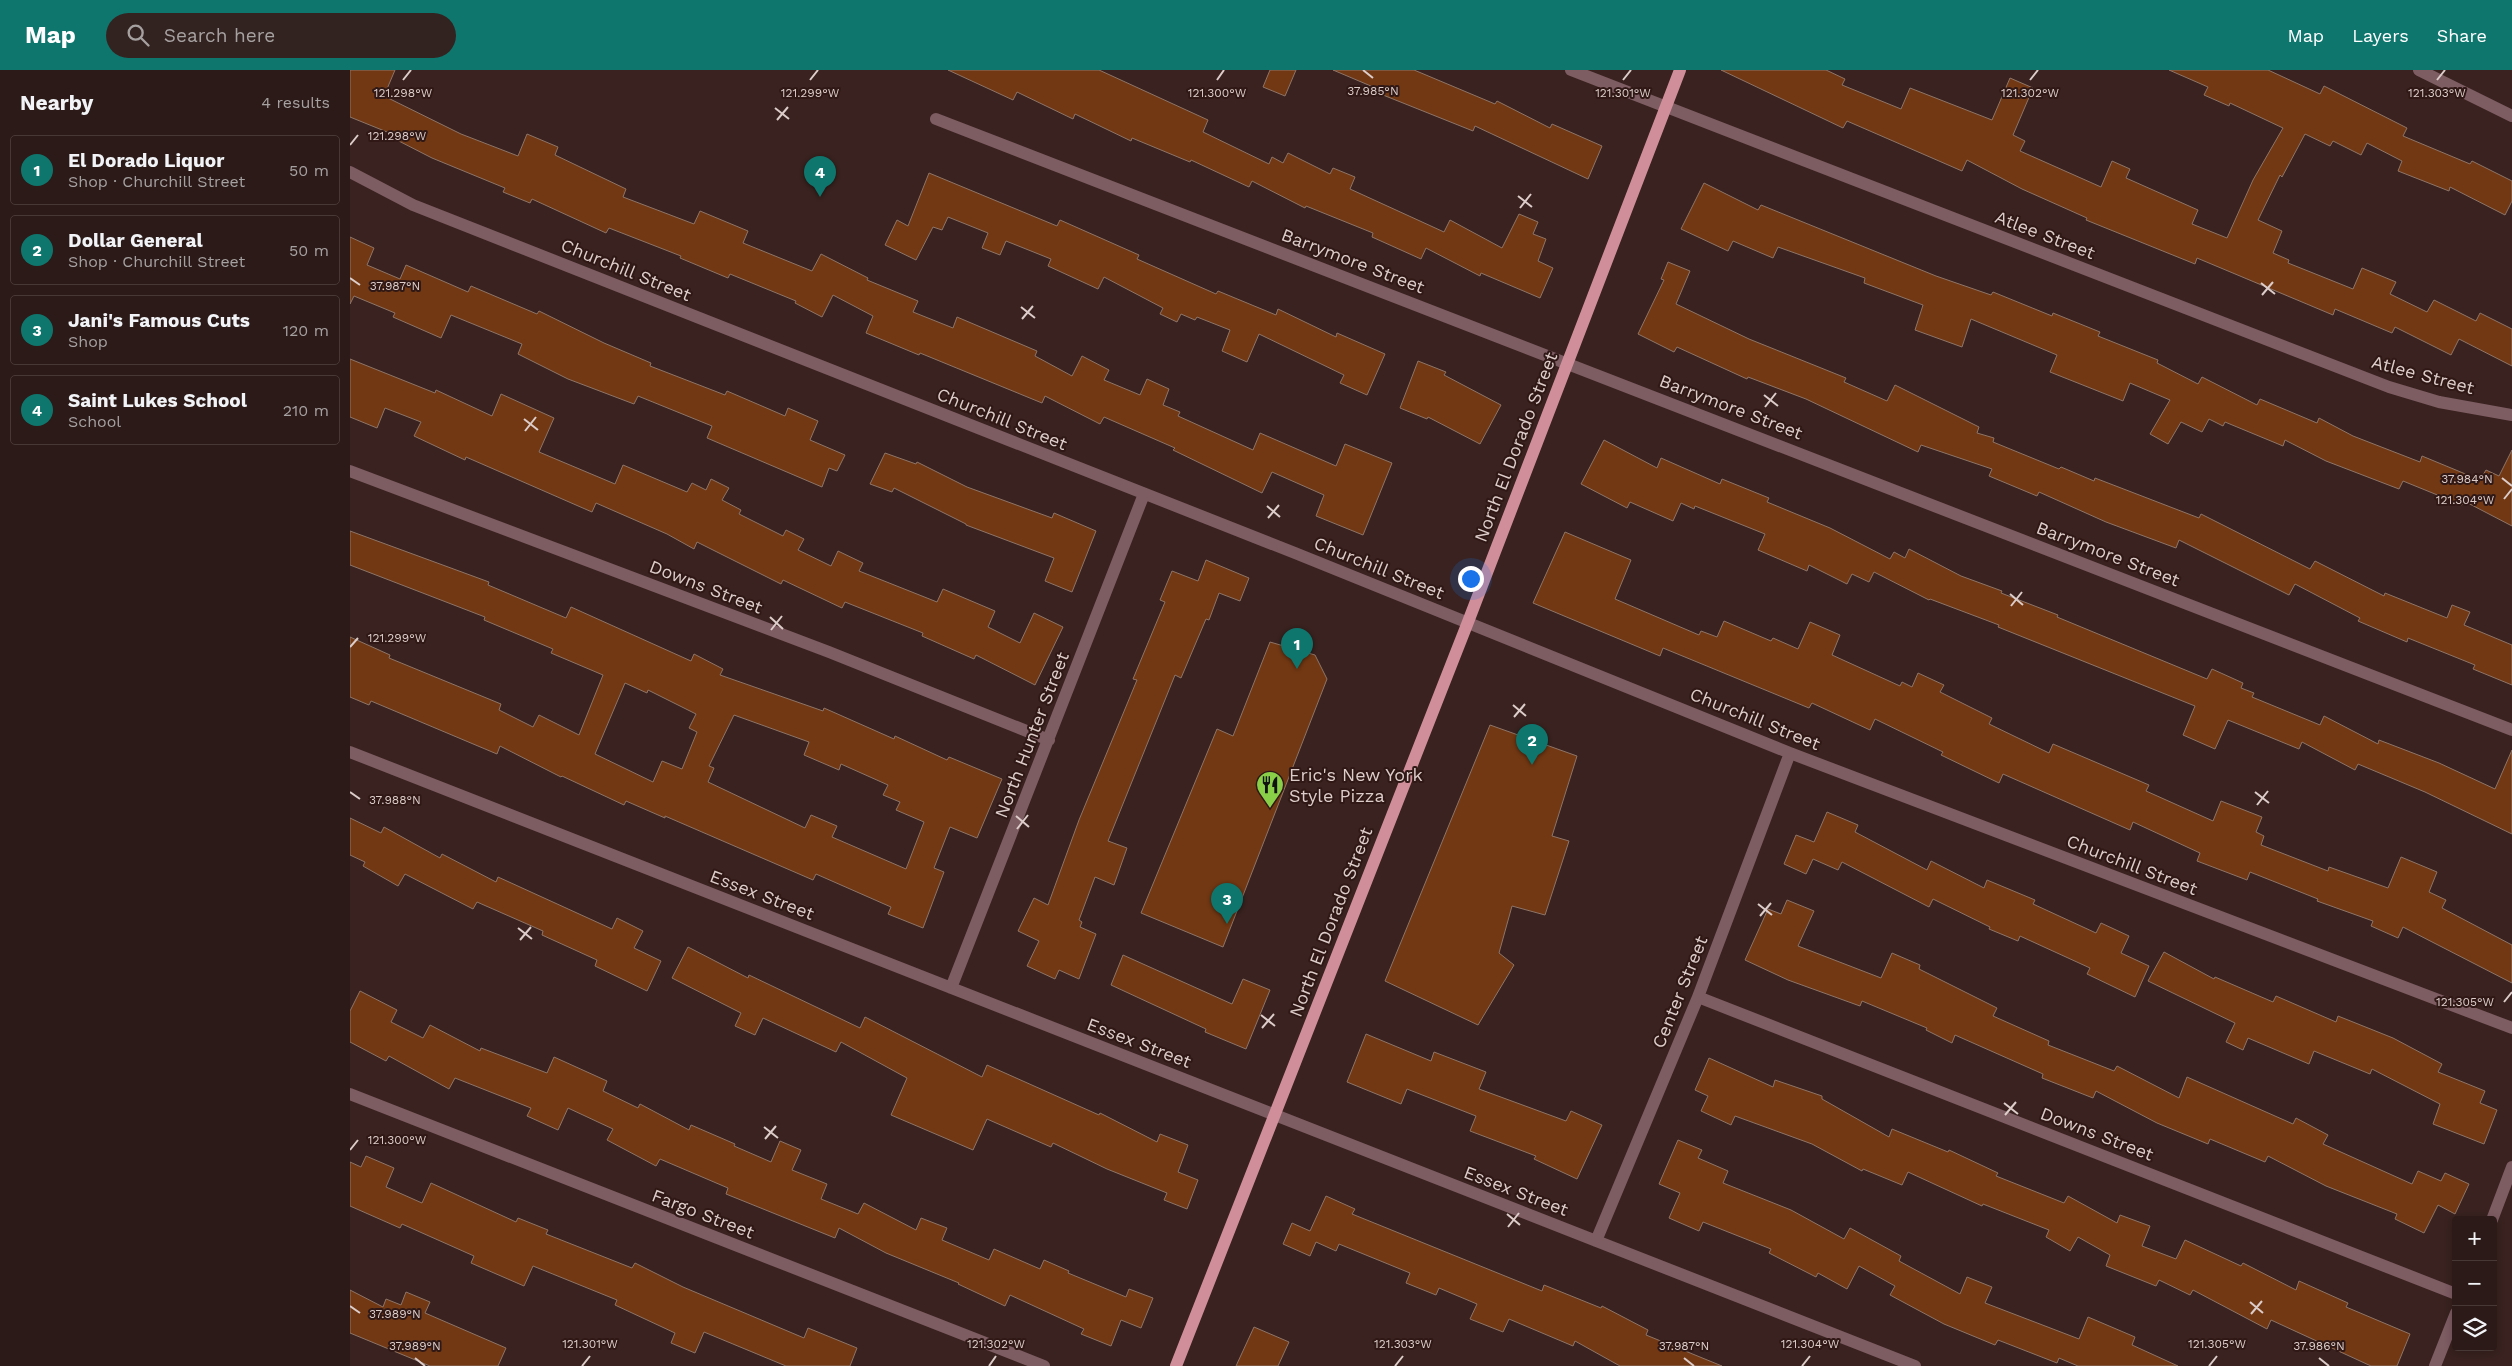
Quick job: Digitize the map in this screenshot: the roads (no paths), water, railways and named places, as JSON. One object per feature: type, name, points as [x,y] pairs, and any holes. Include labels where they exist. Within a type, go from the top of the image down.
[{"type":"main road","name":"North El Dorado Street","points":[[1176,1366],[1468,622],[1680,70]]},
{"type":"street","name":"Atlee Street","points":[[1571,70],[2389,387],[2439,402],[2512,415]]},
{"type":"street","points":[[2419,70],[2512,116]]},
{"type":"street","name":"Barrymore Street","points":[[936,119],[1567,362],[2512,730]]},
{"type":"street","name":"Churchill Street","points":[[350,172],[413,205],[1468,622],[1790,753],[2512,1028]]},
{"type":"street","name":"Downs Street","points":[[350,471],[829,652],[1049,740]]},
{"type":"street","name":"North Hunter Street","points":[[951,988],[1144,494]]},
{"type":"street","name":"Essex Street","points":[[350,752],[1915,1366]]},
{"type":"street","name":"Center Street","points":[[1596,1241],[1698,997],[1790,753]]},
{"type":"street","name":"Downs Street","points":[[1698,997],[2452,1292]]},
{"type":"street","name":"Fargo Street","points":[[350,1094],[1044,1366]]},
{"type":"street","points":[[2494,1216],[2512,1168]]},
{"type":"street","points":[[2435,1366],[2452,1323]]},
{"type":"place","name":"Saint Lukes School","points":[[820,197]]},
{"type":"place","name":"El Dorado Liquor","points":[[1297,669]]},
{"type":"place","name":"Dollar General","points":[[1532,765]]},
{"type":"place","name":"Eric's New York Style Pizza","points":[[1270,809]]},
{"type":"place","name":"Jani's Famous Cuts","points":[[1227,924]]}]
